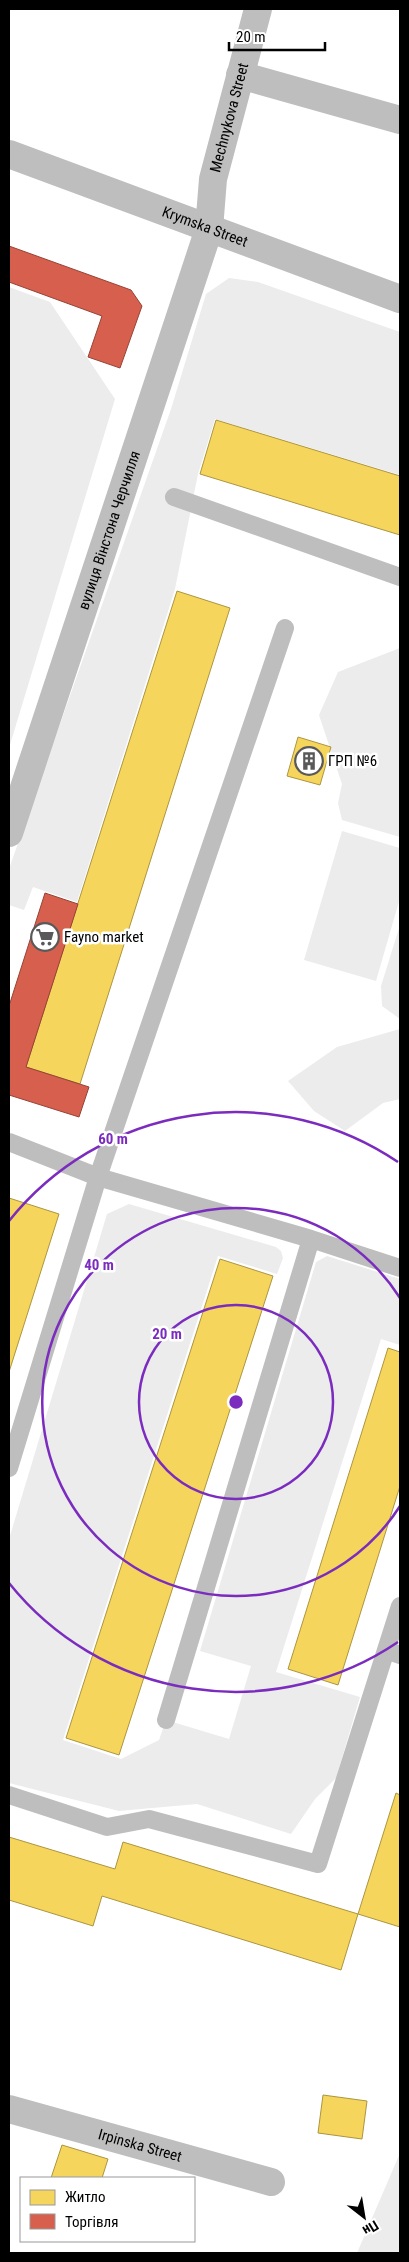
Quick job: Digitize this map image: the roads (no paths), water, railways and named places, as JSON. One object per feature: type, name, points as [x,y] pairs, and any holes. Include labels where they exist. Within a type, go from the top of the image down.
[{"type":"street","name":"Mechnykova Street","points":[[209,229],[213,179],[258,9]]},
{"type":"street","points":[[240,75],[400,120]]},
{"type":"street","name":"Krymska Street","points":[[9,154],[400,299]]},
{"type":"street","name":"вулиця Вінстона Черчилля","points":[[9,833],[209,229]]},
{"type":"street","name":"Irpinska Street","points":[[9,2109],[271,2182]]},
{"type":"lane","points":[[174,497],[400,577]]},
{"type":"lane","points":[[9,1468],[98,1177],[285,628]]},
{"type":"lane","points":[[9,1142],[98,1177],[310,1239],[400,1268]]},
{"type":"lane","points":[[166,1720],[310,1239]]},
{"type":"lane","points":[[9,1795],[106,1826],[149,1819],[318,1864],[393,1653],[400,1606]]},
{"type":"place","name":"ГРП №6","points":[[309,761]]},
{"type":"place","name":"Fayno market","points":[[45,937]]}]
